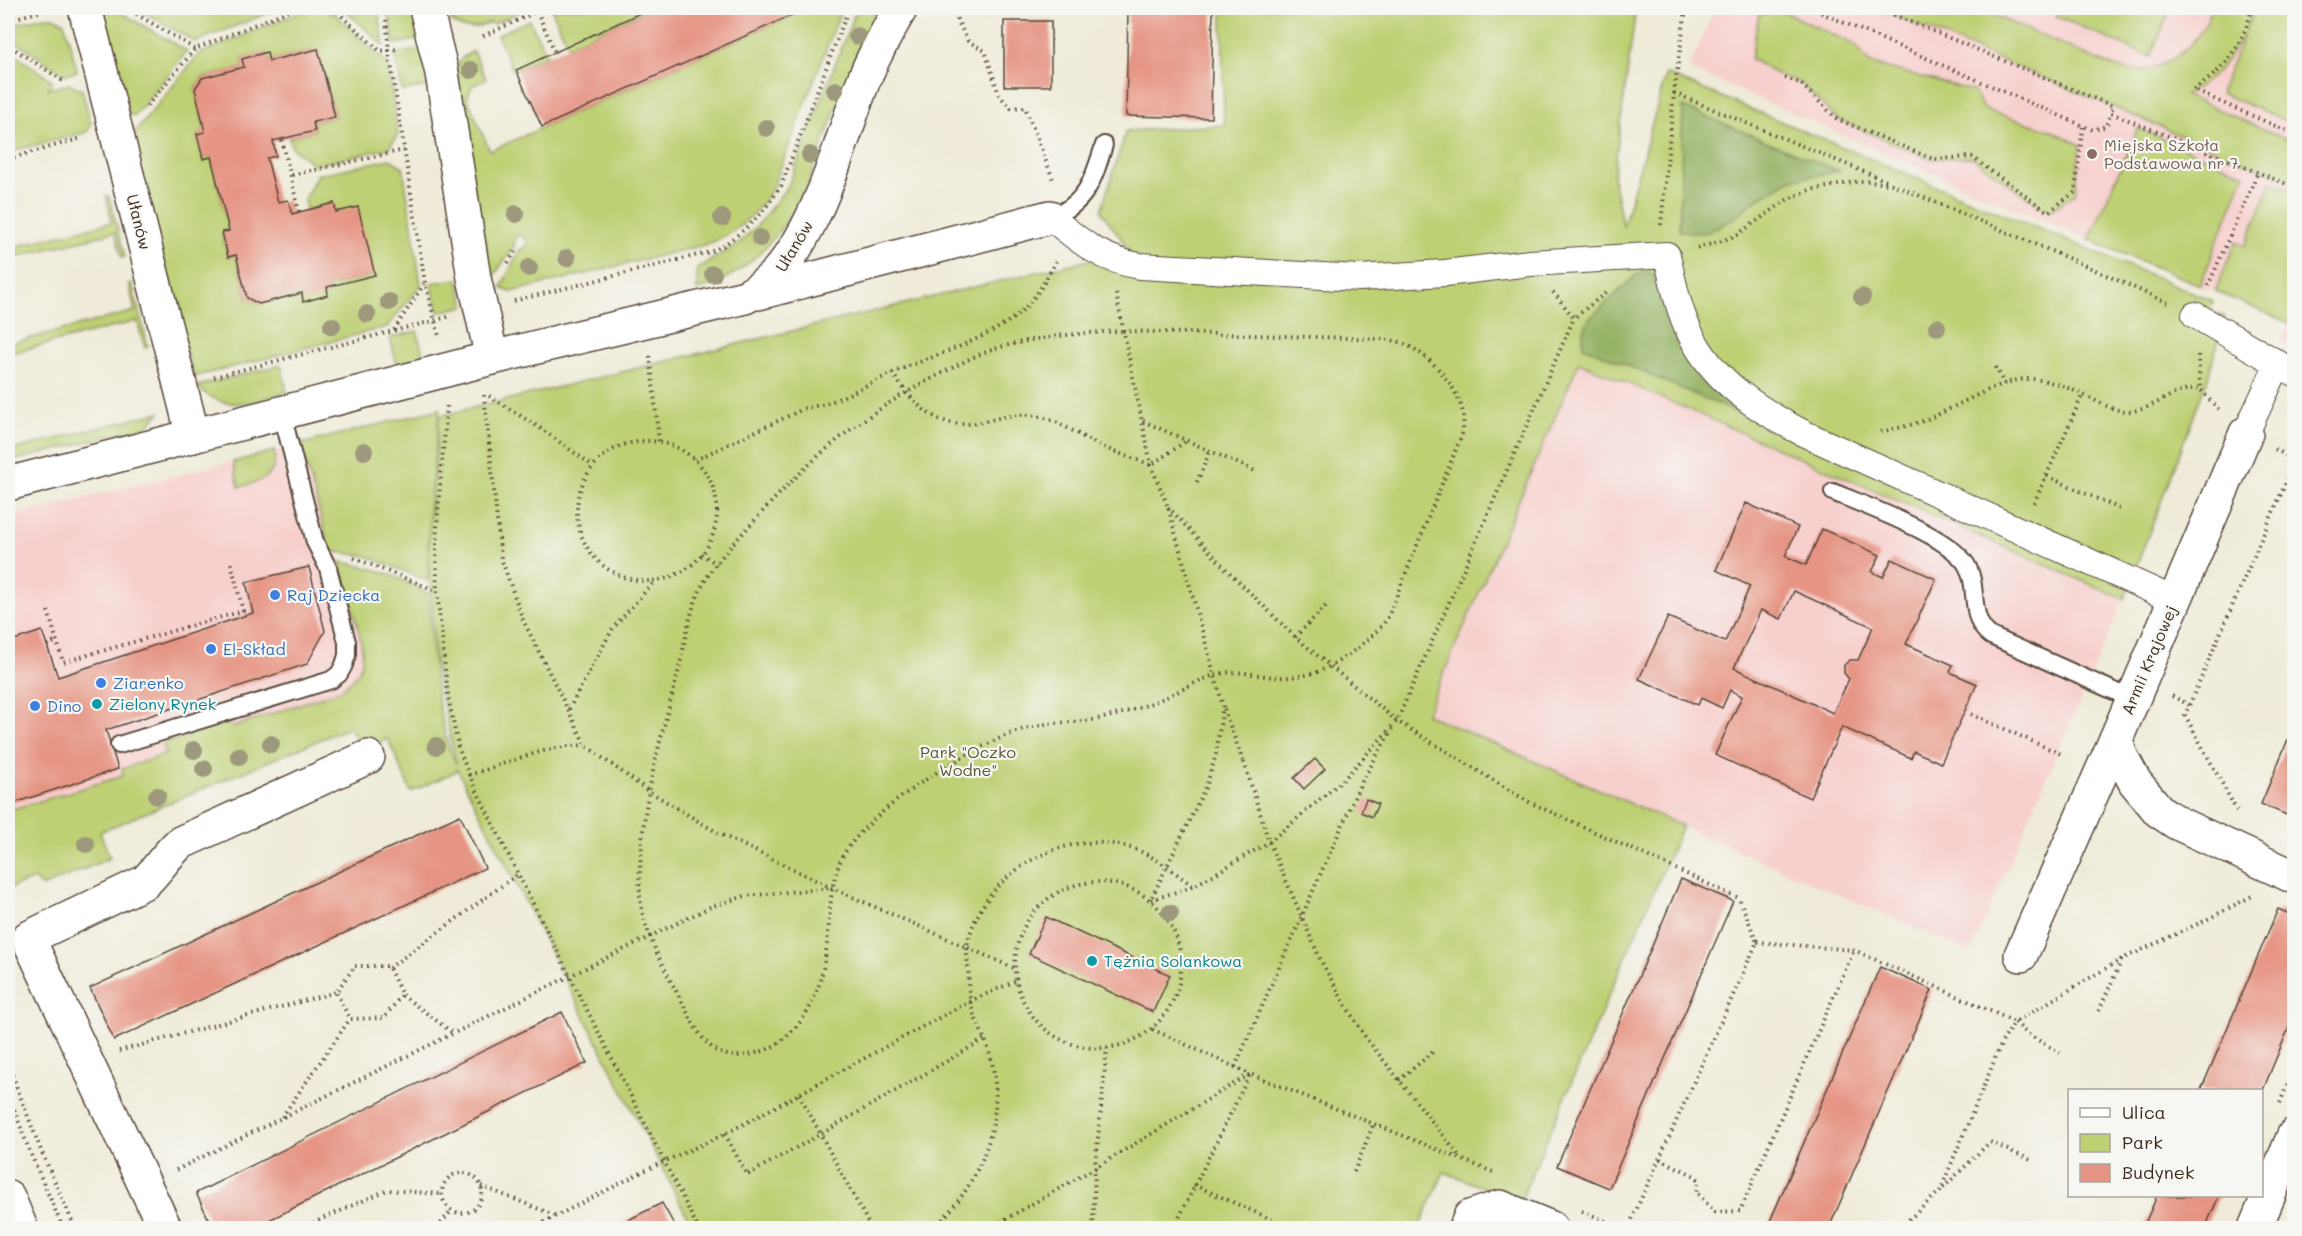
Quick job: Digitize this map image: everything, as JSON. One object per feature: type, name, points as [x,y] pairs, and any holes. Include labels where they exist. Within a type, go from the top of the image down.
[{"type":"street","name":"Ułanów","points":[[85,8],[193,436]]},
{"type":"street","points":[[426,8],[442,73],[480,310],[492,358]]},
{"type":"street","name":"Ułanów","points":[[8,484],[282,414],[446,369],[745,297],[759,290],[774,277],[797,246],[829,174],[865,77],[901,8]]},
{"type":"street","points":[[745,297],[1050,217],[1085,246],[1111,260],[1140,266],[1359,278],[1445,273],[1530,263],[1663,255],[1690,335],[1709,362],[1740,394],[1773,418],[2174,600]]},
{"type":"street","points":[[2201,319],[2286,369]]},
{"type":"street","name":"Armii Krajowej","points":[[2021,955],[2246,433],[2286,369]]},
{"type":"street","points":[[2116,739],[2130,775],[2159,811],[2177,823],[2295,877]]},
{"type":"street","points":[[165,1228],[28,938],[145,882],[155,873],[169,852],[180,843],[368,757]]},
{"type":"street","points":[[2255,1228],[2295,1135]]},
{"type":"street","points":[[1466,1228],[1470,1217],[1502,1192],[1551,1228]]},
{"type":"street","points":[[8,1197],[21,1228]]},
{"type":"lane","points":[[1050,217],[1069,209],[1085,194],[1095,174],[1104,145]]},
{"type":"lane","points":[[118,745],[331,680],[339,674],[347,655],[347,642],[328,568],[315,542],[282,414]]},
{"type":"lane","points":[[1833,492],[1929,534],[1956,553],[1966,564],[1971,575],[1980,625],[1991,636],[2132,699]]},
{"type":"path","points":[[8,20],[56,8]]},
{"type":"path","points":[[126,8],[195,50]]},
{"type":"path","points":[[8,159],[98,134],[129,128],[195,50],[295,8]]},
{"type":"path","points":[[333,8],[381,51],[389,51]]},
{"type":"path","points":[[385,8],[389,51],[424,284],[446,369],[448,398],[438,508],[437,591],[448,696],[458,746],[469,775],[518,874],[698,1228]]},
{"type":"path","points":[[531,8],[555,52]]},
{"type":"path","points":[[483,36],[545,8]]},
{"type":"path","points":[[180,386],[394,330],[710,252],[723,246],[762,213],[781,186],[849,8]]},
{"type":"path","points":[[951,8],[968,41],[985,51],[999,95],[1011,108],[1025,107],[1058,192],[1050,217]]},
{"type":"path","points":[[1686,8],[1674,93],[1663,255],[1719,242],[1737,235],[1788,199],[1810,190],[1860,181],[1893,184]]},
{"type":"path","points":[[1810,8],[2083,127],[2093,130],[2106,126],[2114,106],[1877,8]]},
{"type":"path","points":[[2252,8],[2243,35],[2228,60],[2211,80],[2193,90],[2295,134]]},
{"type":"path","points":[[8,42],[8,45],[62,80],[73,78]]},
{"type":"path","points":[[1785,78],[1800,83],[1837,119],[1933,159],[1972,157],[2048,212],[2075,192],[2083,127]]},
{"type":"path","points":[[1674,93],[2082,264],[2201,319]]},
{"type":"path","points":[[2111,113],[2295,187]]},
{"type":"path","points":[[282,140],[299,212]]},
{"type":"path","points":[[292,175],[404,150]]},
{"type":"path","points":[[2246,433],[2226,419],[2200,389],[2198,352],[2201,319],[2258,172]]},
{"type":"path","points":[[1111,260],[1104,280],[1117,294],[1151,465],[1168,507],[1223,706],[1269,842],[1322,961],[1366,1038],[1460,1158],[1502,1192]]},
{"type":"path","points":[[695,460],[792,413],[851,393],[892,373],[966,343],[1009,321],[1026,307],[1056,261]]},
{"type":"path","points":[[394,330],[424,284]]},
{"type":"path","points":[[1235,1067],[1360,785],[1397,721],[1574,318]]},
{"type":"path","points":[[2291,331],[2295,323]]},
{"type":"path","points":[[1123,331],[1382,339],[1400,342],[1417,351],[1438,370],[1456,396],[1463,414],[1463,432],[1391,611],[1384,624],[1376,632],[1318,672],[1290,677],[1233,672],[1214,675],[1131,710],[1100,719],[1038,726],[991,742],[904,796],[858,834],[844,855],[832,888],[824,963],[811,1010],[783,1040],[763,1052],[728,1055],[708,1046],[696,1031],[651,937],[645,922],[639,893],[647,790],[676,683],[693,608],[705,580],[717,564],[808,464],[840,436],[906,392],[963,362],[1002,347],[1065,335],[1123,331]]},
{"type":"path","points":[[650,351],[659,441]]},
{"type":"path","points":[[1996,367],[2004,384]]},
{"type":"path","points":[[892,373],[918,406],[943,421],[969,424],[1001,416],[1029,414],[1051,419],[1098,445],[1151,465]]},
{"type":"path","points":[[1831,445],[1926,420],[2004,384],[2021,379],[2041,380],[2127,411],[2146,408],[2183,389],[2200,389]]},
{"type":"path","points":[[586,746],[523,620],[501,558],[484,393],[540,428],[593,466]]},
{"type":"path","points":[[2023,530],[2083,394]]},
{"type":"path","points":[[1142,421],[1255,471]]},
{"type":"path","points":[[570,710],[613,628],[654,582],[686,569],[701,554],[712,537],[717,517],[715,496],[708,477],[695,460],[672,445],[659,441],[635,441],[612,449],[593,466],[582,483],[576,506],[579,528],[588,549],[603,566],[623,576],[654,582]]},
{"type":"path","points":[[1151,465],[1186,441]]},
{"type":"path","points":[[1197,483],[1210,451]]},
{"type":"path","points":[[2240,817],[2185,715],[2295,464]]},
{"type":"path","points":[[2047,476],[2120,509]]},
{"type":"path","points":[[1168,507],[1226,569],[1295,637],[1397,721],[1527,801],[1739,898],[1757,942],[1628,1228]]},
{"type":"path","points":[[701,554],[717,564]]},
{"type":"path","points":[[322,555],[353,558],[437,591]]},
{"type":"path","points":[[48,611],[63,662],[243,610],[231,563]]},
{"type":"path","points":[[1295,637],[1327,605]]},
{"type":"path","points":[[47,645],[57,641]]},
{"type":"path","points":[[1151,900],[1208,784],[1216,754],[1223,706]]},
{"type":"path","points":[[1971,714],[2063,755]]},
{"type":"path","points":[[1151,900],[1194,886],[1269,842],[1342,782],[1397,721]]},
{"type":"path","points":[[469,775],[555,748],[572,744],[586,746],[647,790],[718,833],[832,888],[1014,968]]},
{"type":"path","points":[[934,1228],[959,1202],[973,1180],[982,1163],[988,1143],[995,1102],[992,1064],[970,1001],[967,946],[978,918],[1001,884],[1018,868],[1040,855],[1063,847],[1087,843],[1111,843],[1133,849],[1168,867],[1194,886]]},
{"type":"path","points":[[389,968],[518,874]]},
{"type":"path","points":[[1083,883],[1110,883],[1135,891],[1151,900],[1173,928],[1181,955],[1180,983],[1170,1008],[1152,1029],[1131,1042],[1107,1048],[1082,1047],[1058,1039],[1039,1024],[1024,1004],[1016,981],[1015,955],[1022,929],[1037,907],[1058,892],[1083,883]]},
{"type":"path","points":[[144,1186],[710,908],[745,896],[832,888]]},
{"type":"path","points":[[1659,1159],[1700,1180],[1696,1192],[1715,1212],[1740,1211],[1854,950]]},
{"type":"path","points":[[2099,1011],[2122,959]]},
{"type":"path","points":[[117,1052],[336,992],[355,966],[388,966],[402,994],[453,1033]]},
{"type":"path","points":[[533,1228],[663,1161],[725,1134],[970,1001],[1016,981]]},
{"type":"path","points":[[336,992],[350,1019]]},
{"type":"path","points":[[350,1019],[384,1018],[402,994]]},
{"type":"path","points":[[281,1118],[350,1019]]},
{"type":"path","points":[[1940,1191],[2002,1042],[2015,1022],[2026,1033],[2060,1053]]},
{"type":"path","points":[[1152,1029],[1250,1074],[1460,1158]]},
{"type":"path","points":[[725,1134],[747,1175],[985,1039]]},
{"type":"path","points":[[1091,1228],[1107,1048]]},
{"type":"path","points":[[1399,1080],[1434,1051]]},
{"type":"path","points":[[8,1064],[40,1148],[75,1228]]},
{"type":"path","points":[[990,1228],[1095,1168],[1250,1074]]},
{"type":"path","points":[[1174,1228],[1250,1074]]},
{"type":"path","points":[[8,1093],[30,1152],[63,1228]]},
{"type":"path","points":[[798,1094],[871,1228]]},
{"type":"path","points":[[1354,1172],[1373,1125]]},
{"type":"path","points":[[1900,1228],[1990,1142],[2033,1161]]},
{"type":"path","points":[[456,1174],[476,1178],[481,1186],[482,1196],[476,1208],[464,1213],[452,1210],[443,1200],[442,1194],[446,1181],[456,1174]]},
{"type":"path","points":[[1194,1185],[1273,1220]]},
{"type":"path","points":[[481,1186],[557,1216]]},
{"type":"path","points":[[302,1228],[387,1190],[442,1194]]},
{"type":"path","points":[[437,1228],[452,1210]]},
{"type":"path","points":[[1579,1210],[1622,1228]]},
{"type":"shaded area","name":"Miejska Szkoła Podstawowa nr 7","points":[[1715,8],[2294,8],[2294,348],[2280,342],[2289,323],[1689,69]]},
{"type":"shaded area","points":[[1579,362],[2124,599],[1971,952],[1426,715]]},
{"type":"shaded area","points":[[310,442],[373,691],[20,824],[8,787],[8,517]]},
{"type":"green space","points":[[113,8],[187,51],[135,116],[128,114],[100,9]]},
{"type":"green space","points":[[137,8],[281,8],[195,42]]},
{"type":"green space","points":[[309,8],[319,8],[335,14],[388,64],[398,134],[389,148],[315,165],[293,149],[289,138],[315,131],[313,122],[335,117],[318,49],[269,61],[267,53],[242,59],[244,67],[202,78],[195,89],[205,132],[197,135],[203,159],[211,157],[229,231],[222,233],[228,257],[236,255],[247,298],[259,304],[302,293],[304,301],[328,295],[327,287],[375,275],[336,212],[334,204],[306,210],[304,200],[317,175],[390,159],[403,167],[421,285],[387,327],[193,377],[132,136],[199,54]]},
{"type":"green space","points":[[343,8],[378,8],[384,46]]},
{"type":"green space","points":[[388,8],[413,8],[421,39],[394,44]]},
{"type":"green space","points":[[441,8],[450,8],[458,15],[469,18],[465,8],[485,8],[489,16],[511,8],[524,10],[493,24],[491,22],[469,28],[451,21]]},
{"type":"green space","points":[[558,8],[643,8],[645,10],[568,46],[552,10]]},
{"type":"green space","points":[[808,8],[842,8],[773,187],[744,223],[725,236],[704,245],[511,292],[501,288],[519,250],[524,249],[527,244],[526,238],[519,235],[515,237],[514,247],[488,284],[456,71],[464,57],[473,51],[486,79],[472,86],[467,98],[490,151]]},
{"type":"green space","points":[[857,8],[877,8],[859,47],[807,187],[798,204],[775,236],[748,263],[716,283],[697,290],[697,269],[738,244],[757,226],[788,186]]},
{"type":"green space","name":"Park \"Oczko Wodne\"","points":[[1222,8],[1636,8],[1613,179],[1623,227],[1666,74],[2213,301],[2209,311],[2225,317],[2207,381],[2124,599],[1579,362],[1426,714],[1682,826],[1520,1202],[1444,1172],[1419,1228],[693,1228],[457,769],[411,792],[388,739],[361,750],[350,727],[100,832],[110,858],[42,887],[34,879],[8,889],[8,794],[13,809],[123,776],[122,769],[166,754],[163,744],[225,723],[234,727],[340,690],[351,681],[361,666],[361,639],[339,562],[385,573],[428,594],[439,704],[443,725],[456,764],[435,662],[429,553],[428,581],[367,556],[330,551],[301,444],[440,409],[439,416],[1130,251],[1101,211],[1126,131],[1224,125]],"holes":[[[439,417],[429,529],[430,495]]]},
{"type":"green space","points":[[1877,8],[1976,8],[2115,67],[2131,70],[2161,65],[2175,57],[2198,36],[2212,8],[2252,8],[2245,32],[2256,8],[2294,8],[2294,124],[2220,93],[2244,35],[2212,77],[2184,95],[2294,142],[2294,183]]},
{"type":"green space","points":[[2059,8],[2171,8],[2150,57],[2056,16]]},
{"type":"green space","points":[[1782,11],[1855,45],[1869,63],[1973,91],[1985,110],[2051,130],[2080,145],[2075,194],[2048,212],[1972,157],[1930,159],[1837,119],[1800,83],[1778,75],[1751,59],[1759,14]]},
{"type":"green space","points":[[53,17],[64,22],[77,70],[75,72],[64,75],[11,38],[17,24]]},
{"type":"green space","points":[[529,20],[547,55],[513,71],[497,35]]},
{"type":"green space","points":[[422,49],[429,86],[402,91],[395,54]]},
{"type":"green space","points":[[8,50],[53,81],[48,89],[70,84],[82,90],[91,125],[87,132],[8,152]]},
{"type":"green space","points":[[1683,107],[1839,171],[1789,180],[1756,200],[1733,219],[1706,233],[1679,231]]},
{"type":"green space","points":[[2138,128],[2245,174],[2200,285],[2089,240]]},
{"type":"green space","points":[[2272,181],[2294,191],[2294,311],[2289,323],[2215,291],[2236,242],[2245,246]]},
{"type":"green space","points":[[106,196],[109,196],[125,257],[122,258],[115,232],[8,259],[8,248],[112,222]]},
{"type":"green space","points":[[1647,272],[1655,276],[1674,337],[1718,394],[1754,420],[1583,346],[1583,332],[1589,319],[1636,275]]},
{"type":"green space","points":[[458,279],[465,306],[439,312],[431,283]]},
{"type":"green space","points":[[129,284],[132,284],[148,346],[145,348],[137,321],[8,354],[8,344],[135,311]]},
{"type":"green space","points":[[417,331],[424,358],[397,365],[390,338]]},
{"type":"green space","points":[[281,365],[287,392],[251,402],[229,403],[218,400],[197,386]]},
{"type":"green space","points":[[160,412],[146,427],[8,462],[8,451]]},
{"type":"green space","points":[[274,451],[274,466],[271,472],[254,483],[239,487],[233,462]]},
{"type":"building","points":[[651,8],[808,8],[542,127],[516,70]]},
{"type":"building","points":[[1128,8],[1213,8],[1211,118],[1126,116]]},
{"type":"building","points":[[1004,21],[1051,21],[1051,86],[1004,86]]},
{"type":"building","points":[[318,49],[335,117],[313,122],[315,131],[273,141],[276,156],[267,158],[278,202],[288,200],[292,214],[334,203],[336,212],[358,207],[375,275],[327,287],[328,295],[303,302],[302,293],[259,304],[247,298],[236,255],[228,257],[222,232],[229,231],[211,157],[203,159],[197,134],[205,132],[195,89],[202,78],[244,67],[242,59],[267,52],[269,61]]},
{"type":"building","points":[[1746,503],[1798,527],[1785,556],[1806,565],[1822,529],[1880,555],[1872,572],[1883,577],[1892,559],[1936,579],[1906,644],[1953,665],[1950,672],[1977,684],[1941,763],[1914,751],[1911,758],[1842,727],[1810,798],[1715,755],[1742,696],[1730,690],[1722,708],[1701,698],[1698,705],[1639,679],[1668,617],[1725,642],[1750,586],[1716,570]],"holes":[[[1794,591],[1873,627],[1858,660],[1850,660],[1844,665],[1844,673],[1849,679],[1833,713],[1734,668],[1761,610],[1781,619]]]},
{"type":"building","name":"Zielony Rynek","points":[[309,567],[325,631],[307,664],[106,730],[118,769],[14,803],[8,785],[8,642],[42,631],[58,677],[253,613],[246,582]]},
{"type":"building","points":[[2294,725],[2294,818],[2261,804]]},
{"type":"building","points":[[1315,759],[1325,769],[1304,789],[1294,778]]},
{"type":"building","points":[[1366,799],[1378,804],[1372,817],[1361,812]]},
{"type":"building","points":[[460,815],[485,868],[114,1040],[90,988]]},
{"type":"building","points":[[1681,879],[1733,901],[1609,1188],[1557,1166]]},
{"type":"building","points":[[2278,909],[2294,916],[2294,1015],[2263,1090],[2201,1089]]},
{"type":"building","name":"Tężnia Solankowa","points":[[1046,917],[1170,975],[1153,1012],[1029,954]]},
{"type":"building","points":[[1880,967],[1932,990],[1829,1228],[1767,1228]]},
{"type":"building","points":[[562,1012],[587,1063],[253,1228],[213,1228],[196,1193]]},
{"type":"building","points":[[2157,1197],[2219,1197],[2205,1228],[2143,1228]]},
{"type":"building","points":[[662,1203],[676,1228],[612,1228]]},
{"type":"place","name":"Miejska Szkoła Podstawowa nr 7","points":[[2092,154]]},
{"type":"place","name":"Raj Dziecka","points":[[275,595]]},
{"type":"place","name":"El-Skład","points":[[211,649]]},
{"type":"place","name":"Ziarenko","points":[[101,683]]},
{"type":"place","name":"Zielony Rynek","points":[[97,704]]},
{"type":"place","name":"Dino","points":[[35,706]]},
{"type":"place","name":"Tężnia Solankowa","points":[[1092,961]]}]
